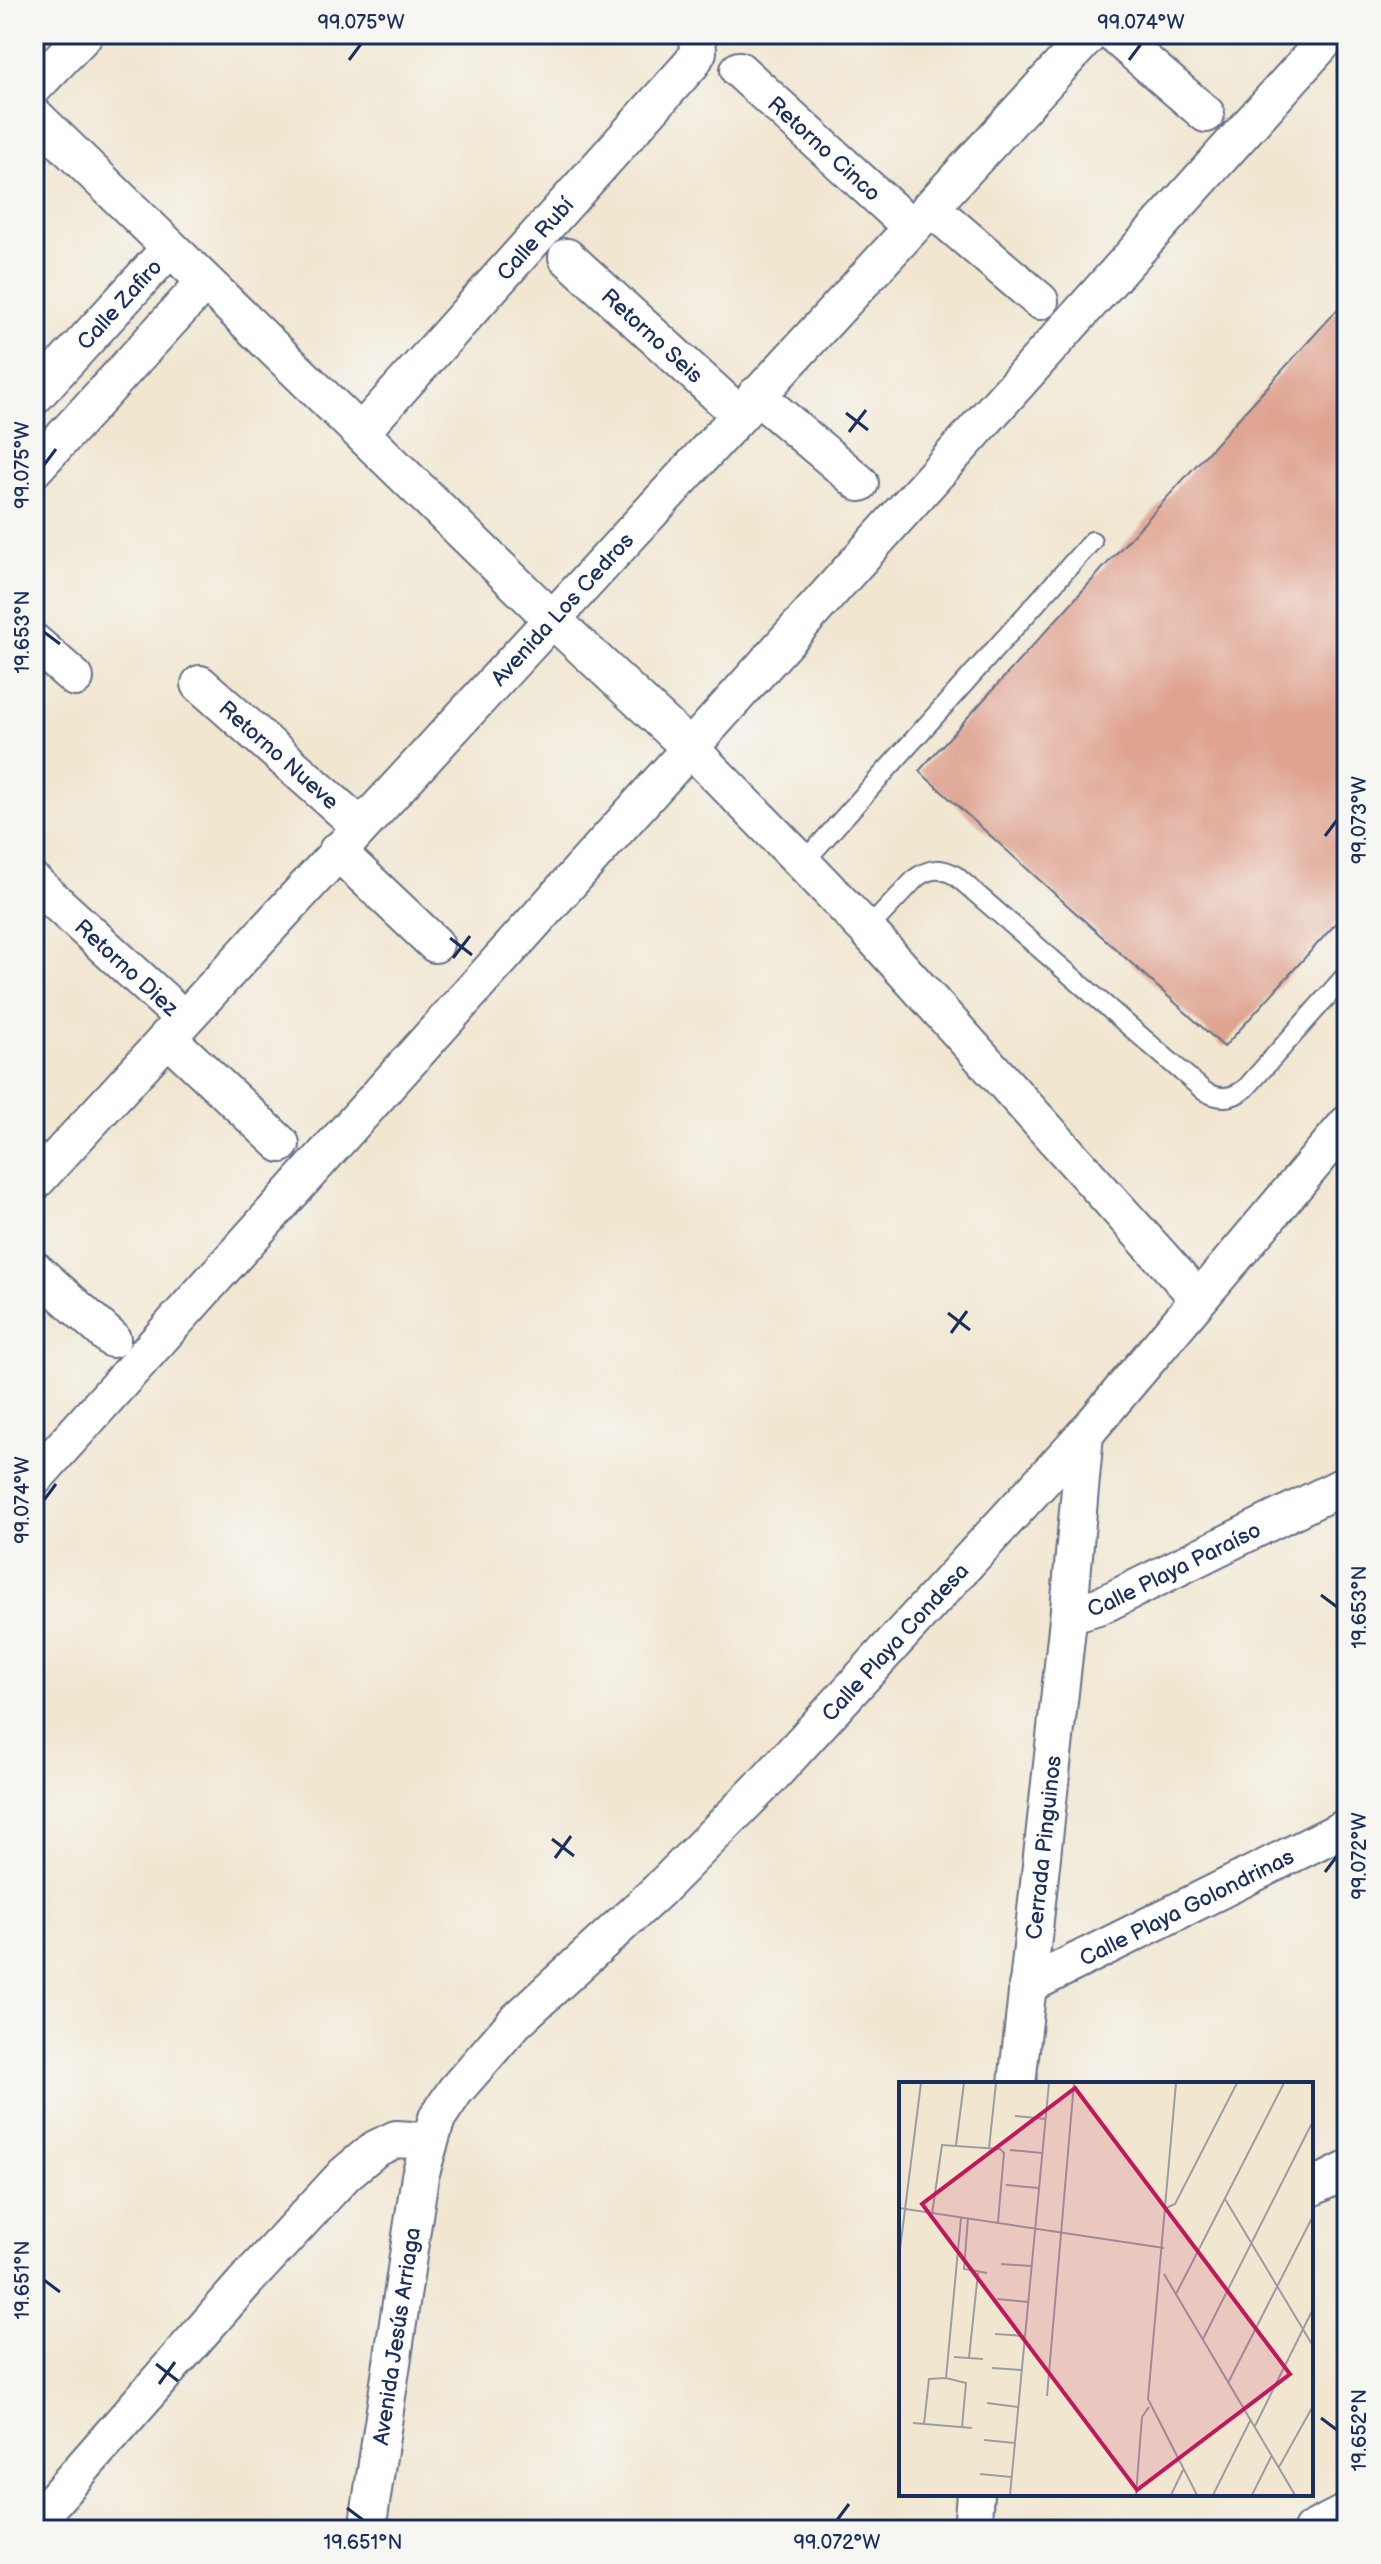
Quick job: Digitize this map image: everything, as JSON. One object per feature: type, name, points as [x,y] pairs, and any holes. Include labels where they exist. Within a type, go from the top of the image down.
[{"type":"street","points":[[34,87],[85,34]]},
{"type":"street","points":[[34,1479],[1331,34]]},
{"type":"street","name":"Calle Rubí","points":[[361,432],[692,63],[698,52],[698,37]]},
{"type":"street","points":[[1088,37],[1206,114]]},
{"type":"street","name":"Avenida Los Cedros","points":[[34,1183],[1088,37]]},
{"type":"street","name":"Retorno Cinco","points":[[739,70],[921,217],[1040,301]]},
{"type":"street","points":[[34,115],[551,618],[690,748],[867,930],[1199,1299]]},
{"type":"street","name":"Calle Zafiro","points":[[34,397],[170,248]]},
{"type":"street","name":"Retorno Seis","points":[[567,257],[748,405],[860,483]]},
{"type":"street","points":[[34,469],[205,282]]},
{"type":"street","points":[[34,642],[75,678]]},
{"type":"street","name":"Retorno Nueve","points":[[200,684],[349,838],[435,944]]},
{"type":"street","name":"Retorno Diez","points":[[34,882],[176,1028],[281,1144]]},
{"type":"street","name":"Calle Playa Condesa","points":[[429,2141],[437,2118],[455,2091],[515,2022],[658,1891],[768,1780],[1085,1434],[1347,1124]]},
{"type":"street","points":[[34,1269],[112,1339]]},
{"type":"street","name":"Calle Playa Paraíso","points":[[1085,1434],[1069,1610],[1082,1611],[1104,1604],[1347,1484]]},
{"type":"street","name":"Cerrada Pinguinos","points":[[1017,2082],[1069,1610]]},
{"type":"street","name":"Calle Playa Golondrinas","points":[[1027,1986],[1347,1827]]},
{"type":"street","points":[[34,2523],[235,2293],[345,2174],[375,2149],[396,2139],[429,2141]]},
{"type":"street","name":"Avenida Jesús Arriaga","points":[[367,2530],[420,2176],[429,2141]]},
{"type":"street","points":[[1313,2187],[1347,2170]]},
{"type":"street","points":[[972,2530],[975,2496]]},
{"type":"street","points":[[1312,2530],[1347,2512]]},
{"type":"lane","points":[[803,863],[1092,541]]},
{"type":"lane","points":[[867,930],[916,878],[935,869],[947,870],[1204,1091],[1226,1098],[1246,1088],[1347,974]]},
{"type":"building","points":[[1347,299],[1347,911],[1224,1047],[919,771]]}]
